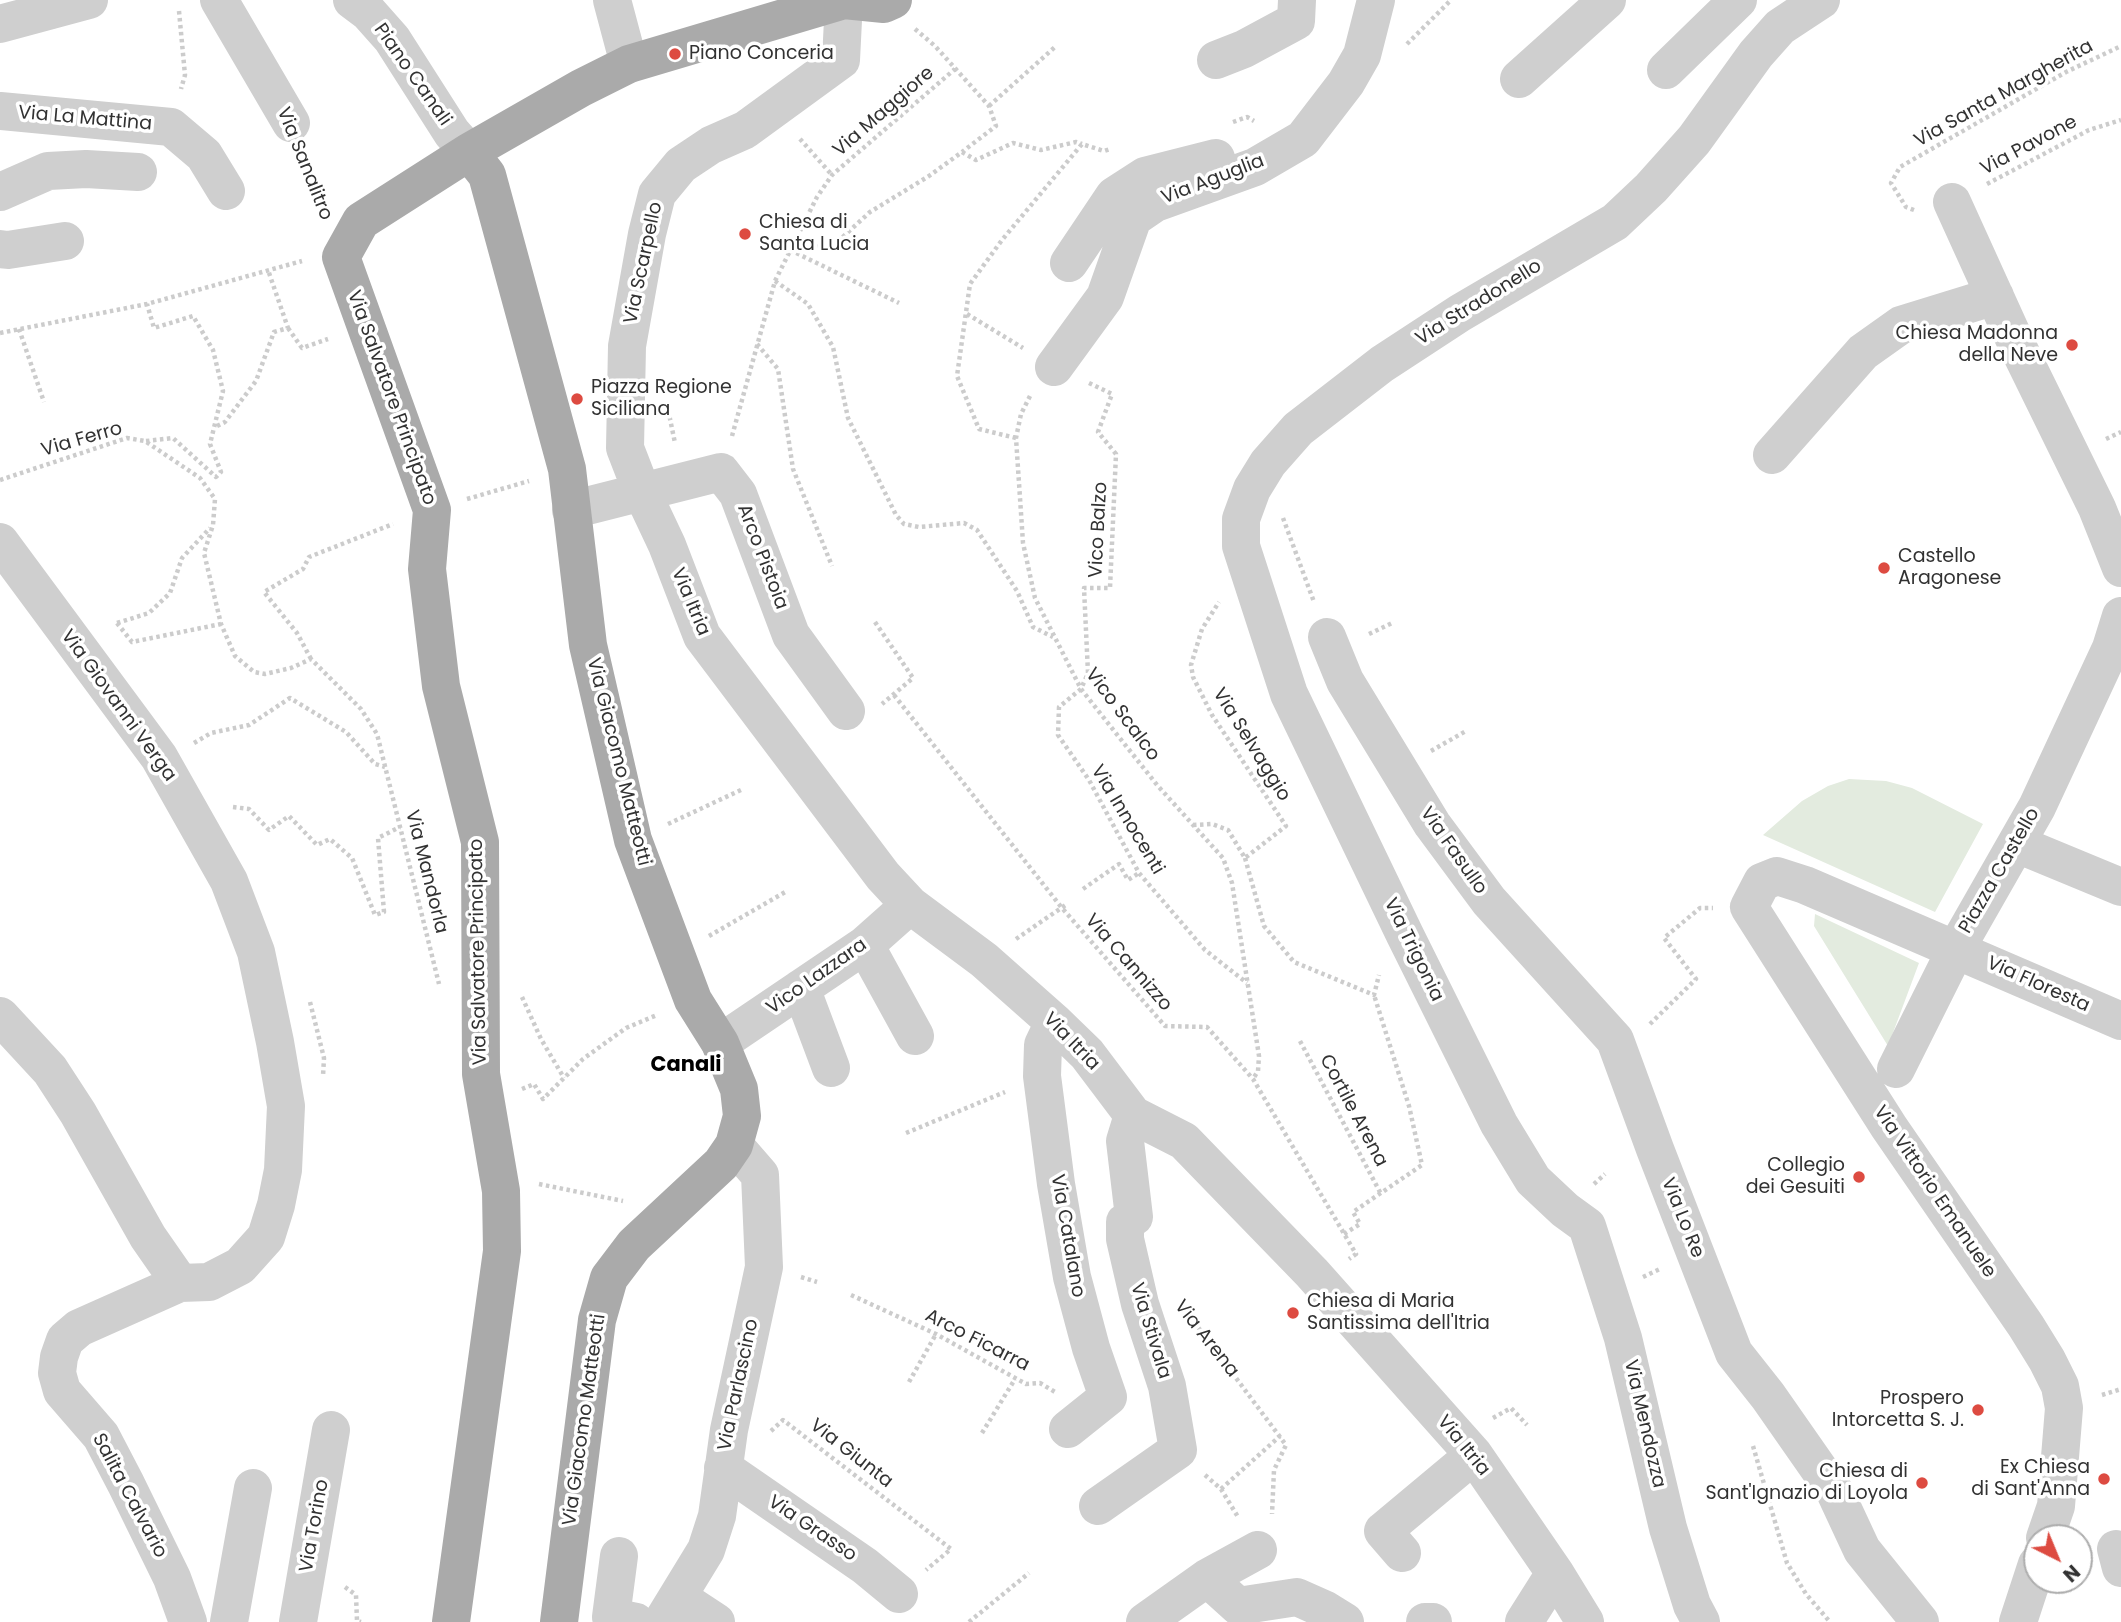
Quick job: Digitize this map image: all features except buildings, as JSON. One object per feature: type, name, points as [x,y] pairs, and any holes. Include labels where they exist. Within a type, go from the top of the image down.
[{"type":"main road","points":[[341,257],[361,222],[469,152],[629,64],[844,0],[884,4],[893,0]]},
{"type":"main road","points":[[469,152],[488,174],[567,469],[571,510]]},
{"type":"main road","name":"Via Salvatore Principato","points":[[341,257],[432,510],[427,569],[441,686],[480,842],[481,1074],[501,1191],[502,1251],[451,1622]]},
{"type":"main road","name":"Via Giacomo Matteotti","points":[[559,1622],[597,1320],[609,1278],[634,1245],[721,1164],[734,1145],[741,1116],[739,1089],[720,1043],[693,1000],[633,840],[585,625],[571,510]]},
{"type":"street","points":[[0,24],[89,0]]},
{"type":"street","name":"Via Sanalitro","points":[[219,0],[291,123]]},
{"type":"street","name":"Piano Canali","points":[[352,0],[368,12],[392,39],[452,133],[469,152]]},
{"type":"street","points":[[612,0],[629,64]]},
{"type":"street","name":"Via Scarpello","points":[[642,492],[625,448],[627,346],[657,194],[681,165],[710,145],[744,130],[841,60],[844,0]]},
{"type":"street","points":[[1216,61],[1296,21],[1297,0]]},
{"type":"street","name":"Via Aguglia","points":[[1054,367],[1105,297],[1133,218],[1155,202],[1255,167],[1303,139],[1335,98],[1362,55],[1376,0]]},
{"type":"street","points":[[1666,70],[1738,0]]},
{"type":"street","name":"Via Stradonello","points":[[1274,649],[1241,546],[1241,519],[1252,489],[1268,463],[1298,429],[1382,364],[1460,313],[1615,222],[1651,188],[1694,140],[1756,54],[1780,27],[1821,0]]},
{"type":"street","points":[[1520,79],[1616,1]]},
{"type":"street","points":[[1069,263],[1114,196],[1145,176],[1206,162],[1276,133],[1293,129],[1335,98]]},
{"type":"street","name":"Via La Mattina","points":[[0,111],[171,127],[204,155],[226,191]]},
{"type":"street","points":[[0,192],[48,171],[86,169],[138,172]]},
{"type":"street","points":[[1952,202],[2098,508],[2121,568]]},
{"type":"street","points":[[0,249],[65,241]]},
{"type":"street","points":[[1772,455],[1863,352],[1901,325],[1995,296]]},
{"type":"street","points":[[571,510],[721,472]]},
{"type":"street","name":"Arco Pistoia","points":[[721,472],[738,494],[791,635],[864,708]]},
{"type":"street","name":"Via Itria","points":[[642,492],[667,545],[702,636],[883,876],[910,905],[984,960],[1054,1022],[1087,1054],[1133,1115],[1184,1142],[1312,1273],[1474,1455],[1555,1573],[1585,1622]]},
{"type":"street","name":"Via Giovanni Verga","points":[[0,542],[159,757],[229,881],[256,952],[286,1106],[283,1170],[276,1205],[266,1237],[240,1266],[209,1282],[180,1283]]},
{"type":"street","name":"Via Fasullo","points":[[1327,637],[1345,681],[1432,824],[1489,901],[1631,1033]]},
{"type":"street","name":"Piazza Castello","points":[[1777,876],[1805,885],[1956,949],[2037,807],[2118,638]]},
{"type":"street","name":"Via Trigonia","points":[[1274,649],[1289,694],[1499,1124],[1533,1180],[1587,1226]]},
{"type":"street","points":[[2017,844],[2121,887]]},
{"type":"street","name":"Via Vittorio Emanuele","points":[[1777,876],[1762,882],[1758,888],[1749,906],[1753,917],[1889,1127],[2026,1326],[2048,1360],[2060,1386],[2064,1408],[2056,1506],[2050,1524]]},
{"type":"street","name":"Vico Lazzara","points":[[720,1043],[865,945],[910,905]]},
{"type":"street","points":[[865,945],[915,1036]]},
{"type":"street","points":[[1896,1069],[1956,949]]},
{"type":"street","name":"Via Floresta","points":[[1956,949],[2121,1021]]},
{"type":"street","points":[[801,988],[831,1068]]},
{"type":"street","points":[[0,1016],[50,1070],[78,1113],[148,1237],[180,1283]]},
{"type":"street","name":"Via Catalano","points":[[1054,1022],[1043,1045],[1042,1076],[1072,1277],[1091,1348],[1088,1413]]},
{"type":"street","name":"Via Lo Re","points":[[1631,1033],[1696,1254],[1734,1353],[1835,1492],[1862,1550],[1920,1622]]},
{"type":"street","name":"Via Stivala","points":[[1133,1115],[1125,1141],[1134,1217],[1125,1222],[1125,1239],[1140,1304],[1167,1386],[1178,1450]]},
{"type":"street","name":"Via Parlascino","points":[[670,1609],[706,1550],[716,1516],[729,1430],[764,1266],[760,1175],[734,1145]]},
{"type":"street","name":"Via Mendozza","points":[[1587,1226],[1623,1338],[1668,1528],[1692,1605],[1701,1622]]},
{"type":"street","name":"Salita Calvario","points":[[180,1283],[79,1328],[65,1340],[57,1373],[62,1391],[101,1436],[120,1472],[172,1578],[188,1622]]},
{"type":"street","points":[[1088,1413],[1167,1386]]},
{"type":"street","name":"Via Torino","points":[[298,1622],[331,1430]]},
{"type":"street","points":[[1098,1506],[1178,1450]]},
{"type":"street","points":[[1402,1553],[1383,1531],[1474,1455]]},
{"type":"street","name":"Via Grasso","points":[[723,1468],[865,1566],[899,1594]]},
{"type":"street","points":[[229,1622],[253,1488]]},
{"type":"street","points":[[1145,1622],[1207,1578],[1258,1550]]},
{"type":"street","points":[[619,1556],[611,1617],[636,1622]]},
{"type":"street","points":[[1524,1622],[1555,1573]]},
{"type":"street","points":[[1207,1578],[1238,1606],[1297,1597],[1345,1622]]},
{"type":"street","points":[[2018,1622],[2027,1594]]},
{"type":"street","points":[[670,1609],[716,1622]]},
{"type":"street","points":[[1425,1622],[1433,1622]]},
{"type":"path","name":"Via La Mattina","points":[[171,127],[185,75],[178,0]]},
{"type":"path","points":[[790,250],[834,245],[870,212],[929,176],[996,126],[989,106],[935,46]]},
{"type":"path","name":"Via Santa Margherita","points":[[1900,167],[2066,72],[2121,46]]},
{"type":"path","points":[[989,106],[1055,47]]},
{"type":"path","name":"Via Maggiore","points":[[721,472],[775,281],[817,197],[832,175],[955,69]]},
{"type":"path","points":[[774,109],[832,175]]},
{"type":"path","name":"Via Pavone","points":[[1952,202],[2089,130],[2121,120]]},
{"type":"path","name":"Via Sanalitro","points":[[291,123],[341,257]]},
{"type":"path","points":[[962,152],[975,160],[1013,143],[1041,149],[1076,142],[1082,144]]},
{"type":"path","points":[[790,250],[899,303]]},
{"type":"path","points":[[0,333],[146,304],[315,258],[341,257]]},
{"type":"path","points":[[268,270],[288,328],[302,348],[366,327]]},
{"type":"path","points":[[775,281],[808,304],[833,347],[848,418],[896,515],[904,524],[919,527],[964,523],[977,530],[1017,591],[1034,627],[1054,637]]},
{"type":"path","points":[[145,441],[173,438],[216,477],[221,472],[210,444],[223,391],[213,350],[193,316],[154,328],[146,304]]},
{"type":"path","points":[[215,426],[225,422],[256,381],[274,332],[288,328]]},
{"type":"path","points":[[19,329],[44,402]]},
{"type":"path","points":[[757,344],[778,369],[793,469],[832,566]]},
{"type":"path","name":"Vico Balzo","points":[[1081,690],[1088,673],[1084,588],[1110,588],[1116,454],[1098,432],[1112,394]]},
{"type":"path","name":"Via Ferro","points":[[0,480],[127,438],[145,441],[200,478],[215,499],[213,525],[204,553],[221,624],[235,656],[254,672],[265,674],[291,668],[311,659]]},
{"type":"path","name":"Vico Scalco","points":[[1016,438],[1023,542],[1035,598],[1054,637],[1081,690],[1192,825],[1223,858],[1232,883],[1259,1056],[1258,1070],[1253,1079]]},
{"type":"path","points":[[432,510],[567,469]]},
{"type":"path","points":[[1252,489],[1282,514],[1327,637]]},
{"type":"path","points":[[107,631],[117,623],[149,613],[170,593],[182,558],[213,525]]},
{"type":"path","name":"Via Mandorla","points":[[349,541],[309,557],[303,569],[264,593],[297,633],[311,659],[361,709],[377,734],[440,990]]},
{"type":"path","name":"Via Selvaggio","points":[[1230,605],[1218,602],[1202,629],[1191,665],[1194,677],[1212,715],[1286,826],[1245,858]]},
{"type":"path","points":[[864,708],[894,695],[913,678],[874,622]]},
{"type":"path","points":[[117,623],[132,642],[221,624]]},
{"type":"path","name":"Via Innocenti","points":[[1081,690],[1059,707],[1058,735],[1088,780],[1139,873],[1205,950],[1247,983]]},
{"type":"path","name":"Via Cannizzo","points":[[894,695],[1062,908],[1164,1026],[1207,1027],[1253,1079],[1356,1254],[1347,1261]]},
{"type":"path","points":[[191,745],[211,733],[249,725],[290,698],[346,732],[375,764],[385,767]]},
{"type":"path","points":[[633,840],[743,789]]},
{"type":"path","points":[[230,806],[249,809],[270,830],[289,816],[317,845],[330,839],[352,858],[376,915],[384,912],[378,838],[400,827]]},
{"type":"path","points":[[1192,825],[1212,824],[1228,830],[1245,858],[1264,926],[1294,962],[1374,995]]},
{"type":"path","points":[[1083,889],[1119,864],[1128,880],[1139,873]]},
{"type":"path","points":[[677,955],[787,891]]},
{"type":"path","points":[[984,960],[1067,904]]},
{"type":"path","points":[[1631,1033],[1696,979],[1664,938],[1700,908]]},
{"type":"path","points":[[480,958],[508,964],[541,1039],[564,1079]]},
{"type":"path","points":[[1344,1234],[1360,1224],[1353,1212],[1422,1165],[1409,1106],[1374,995],[1380,971]]},
{"type":"path","points":[[543,1099],[583,1059],[626,1028],[693,1000]]},
{"type":"path","name":"Cortile Arena","points":[[1300,1041],[1381,1194]]},
{"type":"path","points":[[906,1133],[1014,1088]]},
{"type":"path","points":[[501,1191],[535,1183],[629,1202]]},
{"type":"path","points":[[1610,1291],[1696,1254]]},
{"type":"path","name":"Arco Ficarra","points":[[851,1295],[936,1334],[1026,1384],[1040,1382],[1088,1413]]},
{"type":"path","name":"Via Arena","points":[[1184,1308],[1280,1436]]},
{"type":"path","points":[[909,1382],[936,1334]]},
{"type":"path","points":[[982,1433],[1015,1378]]},
{"type":"path","points":[[1762,1389],[1748,1408],[1754,1452],[1787,1563],[1806,1594],[1830,1622]]},
{"type":"path","name":"Via Giunta","points":[[729,1430],[762,1439],[783,1420],[951,1549]]},
{"type":"path","points":[[1178,1450],[1222,1489],[1258,1550],[1270,1544],[1274,1470],[1286,1444],[1280,1436],[1222,1489]]},
{"type":"path","points":[[969,1622],[1029,1573]]},
{"type":"shaded area","points":[[1849,779],[1886,781],[1912,788],[1983,824],[1935,912],[1763,835],[1802,801],[1828,786]]},
{"type":"shaded area","points":[[1815,914],[1919,963],[1888,1046],[1814,926]]},
{"type":"place","name":"Piano Conceria","points":[[675,54]]},
{"type":"place","name":"Chiesa di Santa Lucia","points":[[745,234]]},
{"type":"place","name":"Chiesa Madonna della Neve","points":[[2072,345]]},
{"type":"place","name":"Piazza Regione Siciliana","points":[[577,399]]},
{"type":"place","name":"Castello Aragonese","points":[[1884,568]]},
{"type":"place","name":"Collegio dei Gesuiti","points":[[1859,1177]]},
{"type":"place","name":"Chiesa di Maria Santissima dell'Itria","points":[[1293,1313]]},
{"type":"place","name":"Prospero Intorcetta S. J.","points":[[1978,1410]]},
{"type":"place","name":"Ex Chiesa di Sant'Anna","points":[[2104,1479]]},
{"type":"place","name":"Chiesa di Sant'Ignazio di Loyola","points":[[1922,1483]]},
{"type":"district","name":"Canali","points":[[686,1066]]}]
